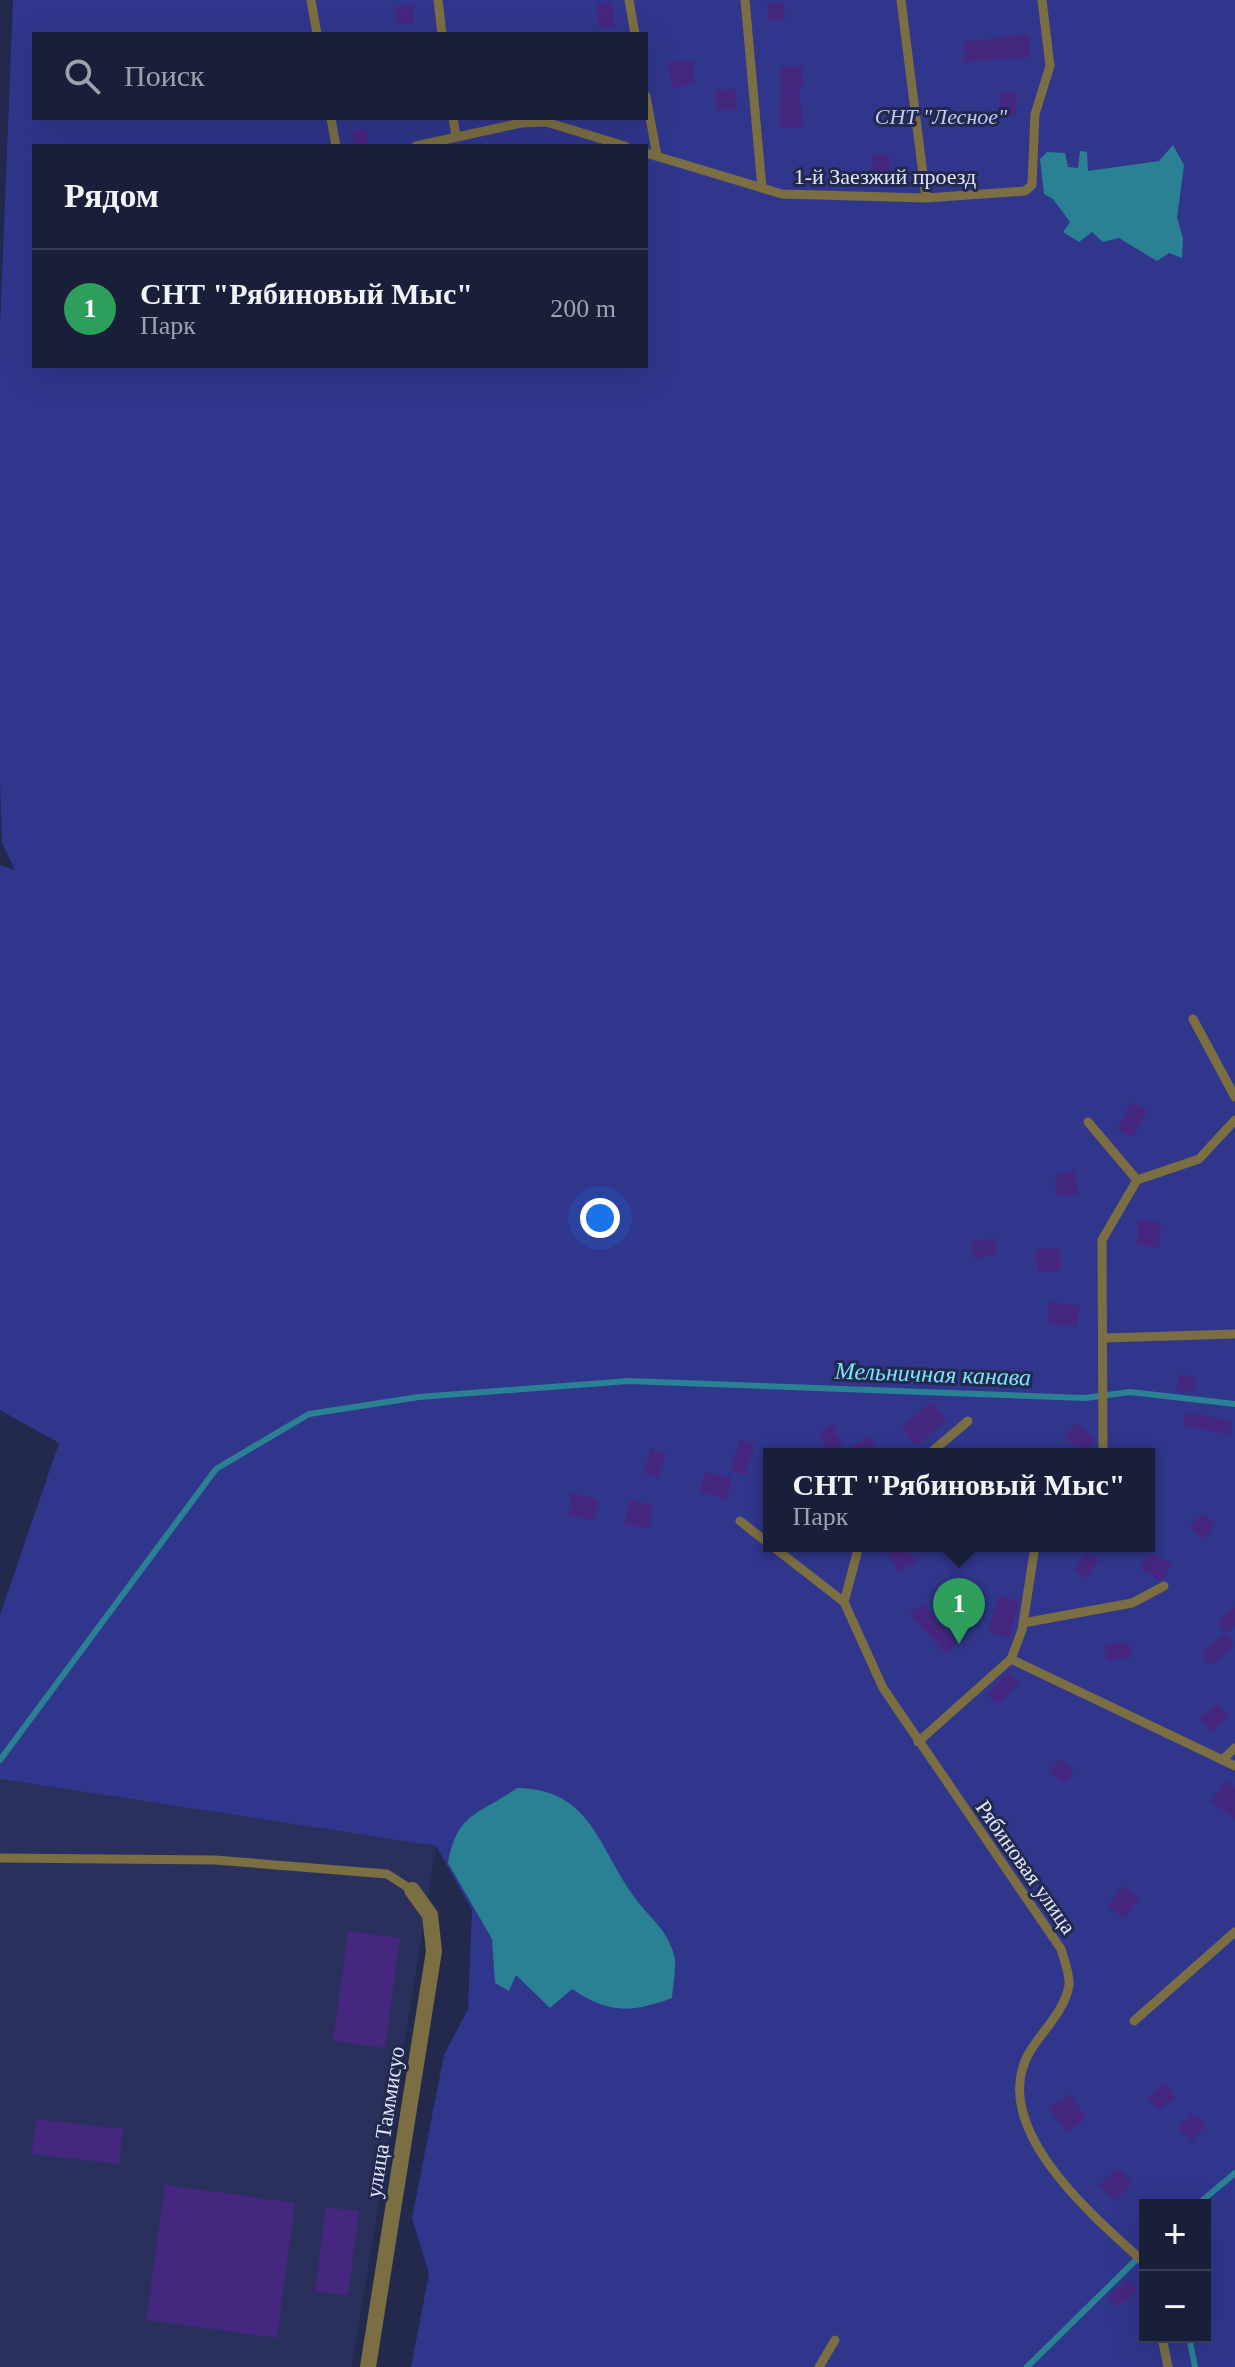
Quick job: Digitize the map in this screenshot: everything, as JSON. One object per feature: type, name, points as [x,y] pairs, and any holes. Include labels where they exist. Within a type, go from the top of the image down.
[{"type":"street","name":"улица Таммисуо","points":[[368,2367],[434,1951],[430,1915],[412,1890]]},
{"type":"lane","points":[[311,0],[317,32]]},
{"type":"lane","points":[[438,0],[442,32]]},
{"type":"lane","points":[[629,0],[635,32]]},
{"type":"lane","points":[[745,0],[762,188]]},
{"type":"lane","points":[[901,0],[926,198]]},
{"type":"lane","name":"1-й Заезжий проезд","points":[[651,154],[762,188],[806,196],[926,198],[1025,191],[1032,185],[1035,114],[1050,66],[1042,0]]},
{"type":"lane","points":[[648,119],[651,154]]},
{"type":"lane","points":[[331,120],[336,144]]},
{"type":"lane","points":[[453,120],[456,136]]},
{"type":"lane","points":[[424,144],[521,123],[546,122],[618,144]]},
{"type":"lane","points":[[1193,1019],[1235,1097]]},
{"type":"lane","points":[[1103,1448],[1105,1338],[1102,1240],[1137,1180],[1199,1159],[1235,1120]]},
{"type":"lane","points":[[1088,1122],[1137,1180]]},
{"type":"lane","points":[[1105,1338],[1235,1334]]},
{"type":"lane","points":[[936,1448],[968,1421]]},
{"type":"lane","name":"Рябиновая улица","points":[[740,1521],[763,1539]]},
{"type":"lane","name":"Рябиновая улица","points":[[779,1552],[844,1602],[883,1688],[1061,1949],[1069,1983],[1061,2006],[1027,2056],[1020,2082],[1021,2108],[1030,2135],[1044,2157],[1101,2223],[1139,2258]]},
{"type":"lane","points":[[844,1602],[857,1552]]},
{"type":"lane","points":[[918,1742],[1011,1659],[1023,1623],[1034,1552]]},
{"type":"lane","points":[[1023,1623],[1132,1603],[1164,1586]]},
{"type":"lane","points":[[1011,1659],[1235,1766]]},
{"type":"lane","points":[[1222,1760],[1235,1748]]},
{"type":"lane","points":[[0,1858],[215,1860],[387,1874],[412,1890]]},
{"type":"lane","points":[[1134,2021],[1235,1932]]},
{"type":"lane","points":[[819,2367],[835,2340]]},
{"type":"lane","points":[[1163,2343],[1168,2367]]},
{"type":"shaded area","points":[[1173,145],[1184,165],[1177,218],[1183,238],[1182,258],[1169,253],[1157,261],[1119,238],[1103,242],[1092,232],[1079,242],[1063,232],[1070,222],[1053,199],[1044,194],[1040,159],[1047,152],[1065,153],[1068,167],[1078,168],[1080,151],[1087,152],[1088,171],[1159,161]]},
{"type":"shaded area","points":[[0,1779],[436,1846],[352,2367],[0,2367]]},
{"type":"shaded area","points":[[517,1788],[541,1791],[560,1798],[588,1822],[632,1894],[671,1945],[675,1965],[672,1998],[644,2006],[620,2008],[597,2003],[572,1989],[550,2008],[516,1975],[509,1991],[495,1983],[492,1939],[448,1863],[452,1846],[464,1824]]},
{"type":"green space","name":"СНТ \"Лесное\"","points":[[13,0],[1235,0],[1235,2367],[411,2367],[429,2274],[412,2218],[444,2055],[468,2009],[472,1910],[436,1846],[0,1779],[0,1615],[59,1443],[0,1410],[0,865],[15,870],[2,843],[0,327]]},
{"type":"building","points":[[612,2],[615,27],[599,29],[596,4]]},
{"type":"building","points":[[784,2],[785,20],[769,21],[767,3]]},
{"type":"building","points":[[413,5],[414,23],[397,24],[396,6]]},
{"type":"building","points":[[1029,34],[1030,57],[964,62],[963,42]]},
{"type":"building","points":[[668,61],[693,62],[694,83],[672,88]]},
{"type":"building","points":[[802,66],[803,85],[799,86],[803,127],[780,129],[781,67]]},
{"type":"building","points":[[736,89],[737,109],[716,111],[715,90]]},
{"type":"building","points":[[1000,92],[1016,92],[1017,115],[1000,115]]},
{"type":"building","points":[[366,129],[369,144],[354,144],[352,132]]},
{"type":"building","points":[[873,154],[889,154],[890,171],[873,171]]},
{"type":"building","points":[[1131,1102],[1148,1110],[1133,1137],[1117,1130]]},
{"type":"building","points":[[1074,1170],[1079,1195],[1056,1196],[1055,1174]]},
{"type":"building","points":[[1138,1219],[1161,1223],[1159,1248],[1137,1245]]},
{"type":"building","points":[[995,1238],[998,1254],[974,1259],[971,1242]]},
{"type":"building","points":[[1059,1248],[1062,1270],[1038,1272],[1035,1250]]},
{"type":"building","points":[[1048,1302],[1080,1306],[1077,1327],[1049,1324]]},
{"type":"building","points":[[1178,1375],[1196,1376],[1195,1391],[1177,1391]]},
{"type":"building","points":[[931,1402],[947,1420],[917,1446],[901,1428]]},
{"type":"building","points":[[1186,1412],[1232,1421],[1230,1435],[1183,1425]]},
{"type":"building","points":[[833,1423],[843,1448],[826,1448],[819,1433]]},
{"type":"building","points":[[1076,1423],[1095,1439],[1088,1448],[1078,1448],[1064,1437]]},
{"type":"building","points":[[870,1437],[876,1448],[850,1448]]},
{"type":"building","points":[[740,1439],[755,1444],[745,1475],[730,1470]]},
{"type":"building","points":[[651,1448],[666,1454],[658,1478],[643,1473]]},
{"type":"building","points":[[705,1472],[732,1477],[727,1499],[700,1492]]},
{"type":"building","points":[[572,1493],[599,1499],[594,1521],[568,1515]]},
{"type":"building","points":[[630,1500],[653,1505],[648,1529],[625,1524]]},
{"type":"building","points":[[1203,1513],[1216,1525],[1202,1539],[1189,1527]]},
{"type":"building","points":[[887,1552],[909,1552],[916,1562],[900,1572]]},
{"type":"building","points":[[1150,1552],[1172,1565],[1163,1579],[1159,1580],[1140,1568]]},
{"type":"building","points":[[1086,1553],[1098,1561],[1086,1579],[1074,1570]]},
{"type":"building","points":[[999,1595],[1019,1601],[1010,1639],[988,1632]]},
{"type":"building","points":[[923,1604],[957,1643],[946,1654],[909,1614]]},
{"type":"building","points":[[1235,1606],[1235,1626],[1226,1633],[1217,1621]]},
{"type":"building","points":[[1226,1633],[1235,1645],[1211,1665],[1201,1653]]},
{"type":"building","points":[[1128,1641],[1132,1657],[1107,1661],[1104,1645]]},
{"type":"building","points":[[1008,1672],[1019,1682],[998,1704],[987,1695]]},
{"type":"building","points":[[1217,1703],[1229,1716],[1211,1732],[1199,1719]]},
{"type":"building","points":[[1060,1759],[1074,1771],[1064,1784],[1049,1772]]},
{"type":"building","points":[[1225,1781],[1235,1786],[1235,1818],[1211,1802]]},
{"type":"building","points":[[1123,1886],[1139,1898],[1125,1919],[1108,1906]]},
{"type":"building","points":[[348,1931],[400,1938],[385,2048],[333,2041]]},
{"type":"building","points":[[1166,2082],[1176,2098],[1160,2110],[1148,2097]]},
{"type":"building","points":[[1070,2094],[1086,2118],[1068,2133],[1048,2107]]},
{"type":"building","points":[[1194,2113],[1207,2125],[1192,2141],[1179,2128]]},
{"type":"building","points":[[36,2119],[123,2129],[119,2164],[32,2154]]},
{"type":"building","points":[[1118,2168],[1133,2184],[1114,2201],[1099,2185]]},
{"type":"building","points":[[165,2185],[295,2203],[277,2338],[146,2320]]},
{"type":"building","points":[[326,2207],[359,2211],[348,2295],[315,2291]]},
{"type":"building","points":[[1128,2279],[1137,2291],[1117,2307],[1108,2295]]},
{"type":"waterway","name":"Мельничная канава","points":[[0,1760],[216,1469],[309,1414],[419,1397],[629,1381],[1085,1398],[1130,1392],[1235,1404]]},
{"type":"waterway","points":[[1204,2199],[1235,2173]]},
{"type":"waterway","points":[[1027,2367],[1139,2257]]},
{"type":"waterway","points":[[1190,2343],[1195,2367]]},
{"type":"place","name":"СНТ \"Рябиновый Мыс\"","points":[[959,1644]]}]
